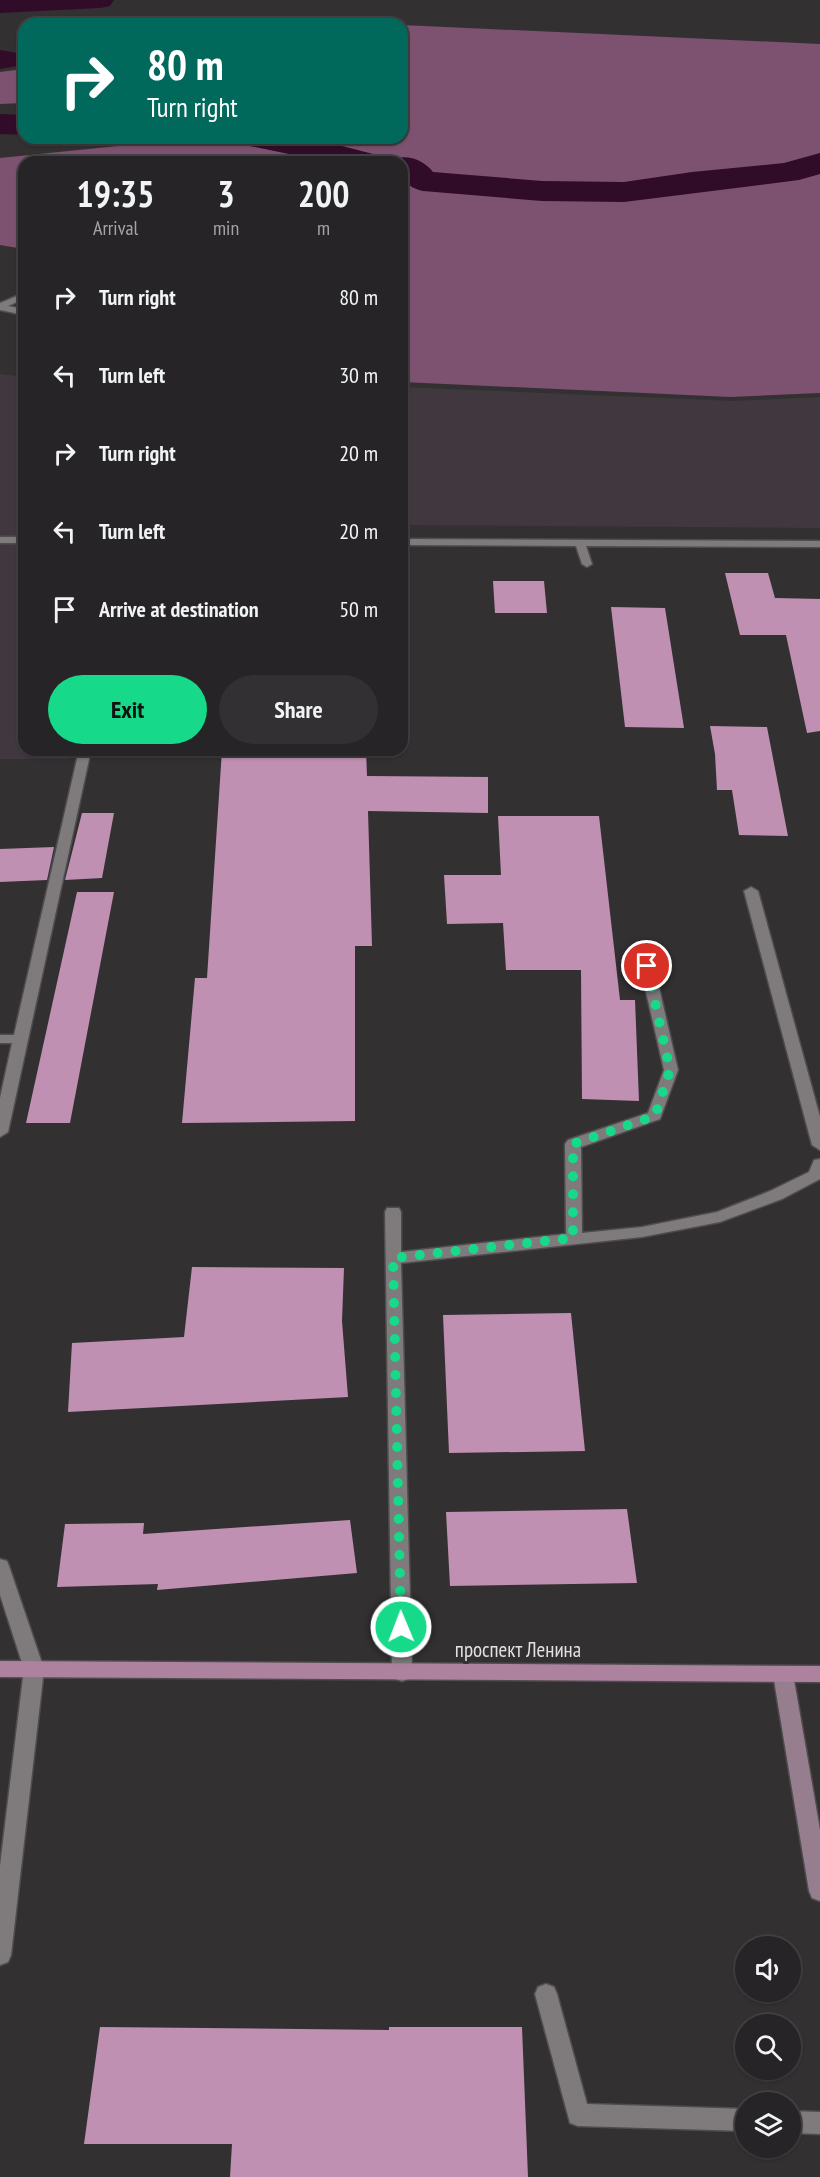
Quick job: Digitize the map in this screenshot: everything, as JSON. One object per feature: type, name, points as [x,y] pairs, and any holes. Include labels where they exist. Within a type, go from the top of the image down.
[{"type":"main road","name":"проспект Ленина","points":[[0,1670],[820,1674]]},
{"type":"main road","points":[[783,1674],[820,1891]]},
{"type":"lane","points":[[0,306],[18,298]]},
{"type":"lane","points":[[0,306],[18,310]]},
{"type":"lane","points":[[0,540],[18,540]]},
{"type":"lane","points":[[408,542],[820,544]]},
{"type":"lane","points":[[580,543],[587,564]]},
{"type":"lane","points":[[0,1132],[85,756]]},
{"type":"lane","points":[[751,891],[820,1145]]},
{"type":"lane","points":[[573,1238],[573,1144],[655,1116],[670,1070],[647,966]]},
{"type":"lane","points":[[0,1039],[21,1039]]},
{"type":"lane","points":[[393,1258],[642,1232],[720,1217],[776,1195],[816,1175],[820,1164]]},
{"type":"lane","points":[[393,1212],[402,1673]]},
{"type":"lane","points":[[0,1566],[34,1670],[0,1955]]},
{"type":"lane","points":[[546,1994],[578,2115],[735,2120]]},
{"type":"lane","points":[[801,2122],[820,2123]]},
{"type":"shaded area","points":[[408,25],[820,44],[820,393],[731,397],[408,382],[408,156],[20,156],[137,144],[408,144]]},
{"type":"shaded area","points":[[0,50],[18,53],[18,66],[0,69]]},
{"type":"shaded area","points":[[18,70],[18,103],[0,104],[0,72]]},
{"type":"shaded area","points":[[18,156],[18,248],[0,245],[0,158]]},
{"type":"shaded area","points":[[0,374],[18,376],[18,756],[70,756],[69,759],[0,759]]},
{"type":"shaded area","points":[[408,387],[734,401],[820,397],[820,528],[408,525]]},
{"type":"building","points":[[725,573],[768,573],[775,598],[820,599],[820,731],[807,733],[786,635],[740,635]]},
{"type":"building","points":[[493,581],[544,581],[547,613],[495,613]]},
{"type":"building","points":[[611,607],[665,608],[684,728],[625,727]]},
{"type":"building","points":[[710,726],[767,727],[788,836],[739,835],[732,790],[717,790],[715,754]]},
{"type":"building","points":[[222,756],[366,756],[367,776],[488,777],[488,813],[368,811],[372,946],[355,946],[355,1121],[182,1123],[195,978],[207,978]]},
{"type":"building","points":[[82,813],[114,813],[102,878],[65,880]]},
{"type":"building","points":[[498,816],[599,816],[620,1000],[635,1000],[639,1101],[582,1099],[581,970],[506,970],[503,923],[447,924],[444,875],[501,875]]},
{"type":"building","points":[[54,847],[47,880],[0,882],[0,849]]},
{"type":"building","points":[[77,892],[114,892],[70,1123],[26,1123]]},
{"type":"building","points":[[192,1267],[344,1268],[342,1321],[348,1397],[68,1412],[72,1343],[184,1337]]},
{"type":"building","points":[[571,1313],[585,1451],[449,1453],[443,1315]]},
{"type":"building","points":[[627,1509],[637,1583],[450,1586],[446,1512]]},
{"type":"building","points":[[350,1520],[357,1573],[157,1590],[158,1584],[57,1587],[65,1524],[144,1523],[143,1534]]},
{"type":"building","points":[[100,2027],[389,2030],[389,2027],[522,2027],[528,2177],[230,2177],[232,2144],[84,2144]]},
{"type":"waterway","points":[[0,5],[100,0]]},
{"type":"waterway","points":[[0,124],[18,125]]},
{"type":"waterway","points":[[292,144],[342,156]]},
{"type":"waterway","points":[[408,168],[413,169],[423,181],[542,191],[624,192],[692,182],[787,173],[820,163]]},
{"type":"route","points":[[401,1627],[393,1258],[573,1238],[573,1144],[655,1116],[670,1070],[647,966]]}]
